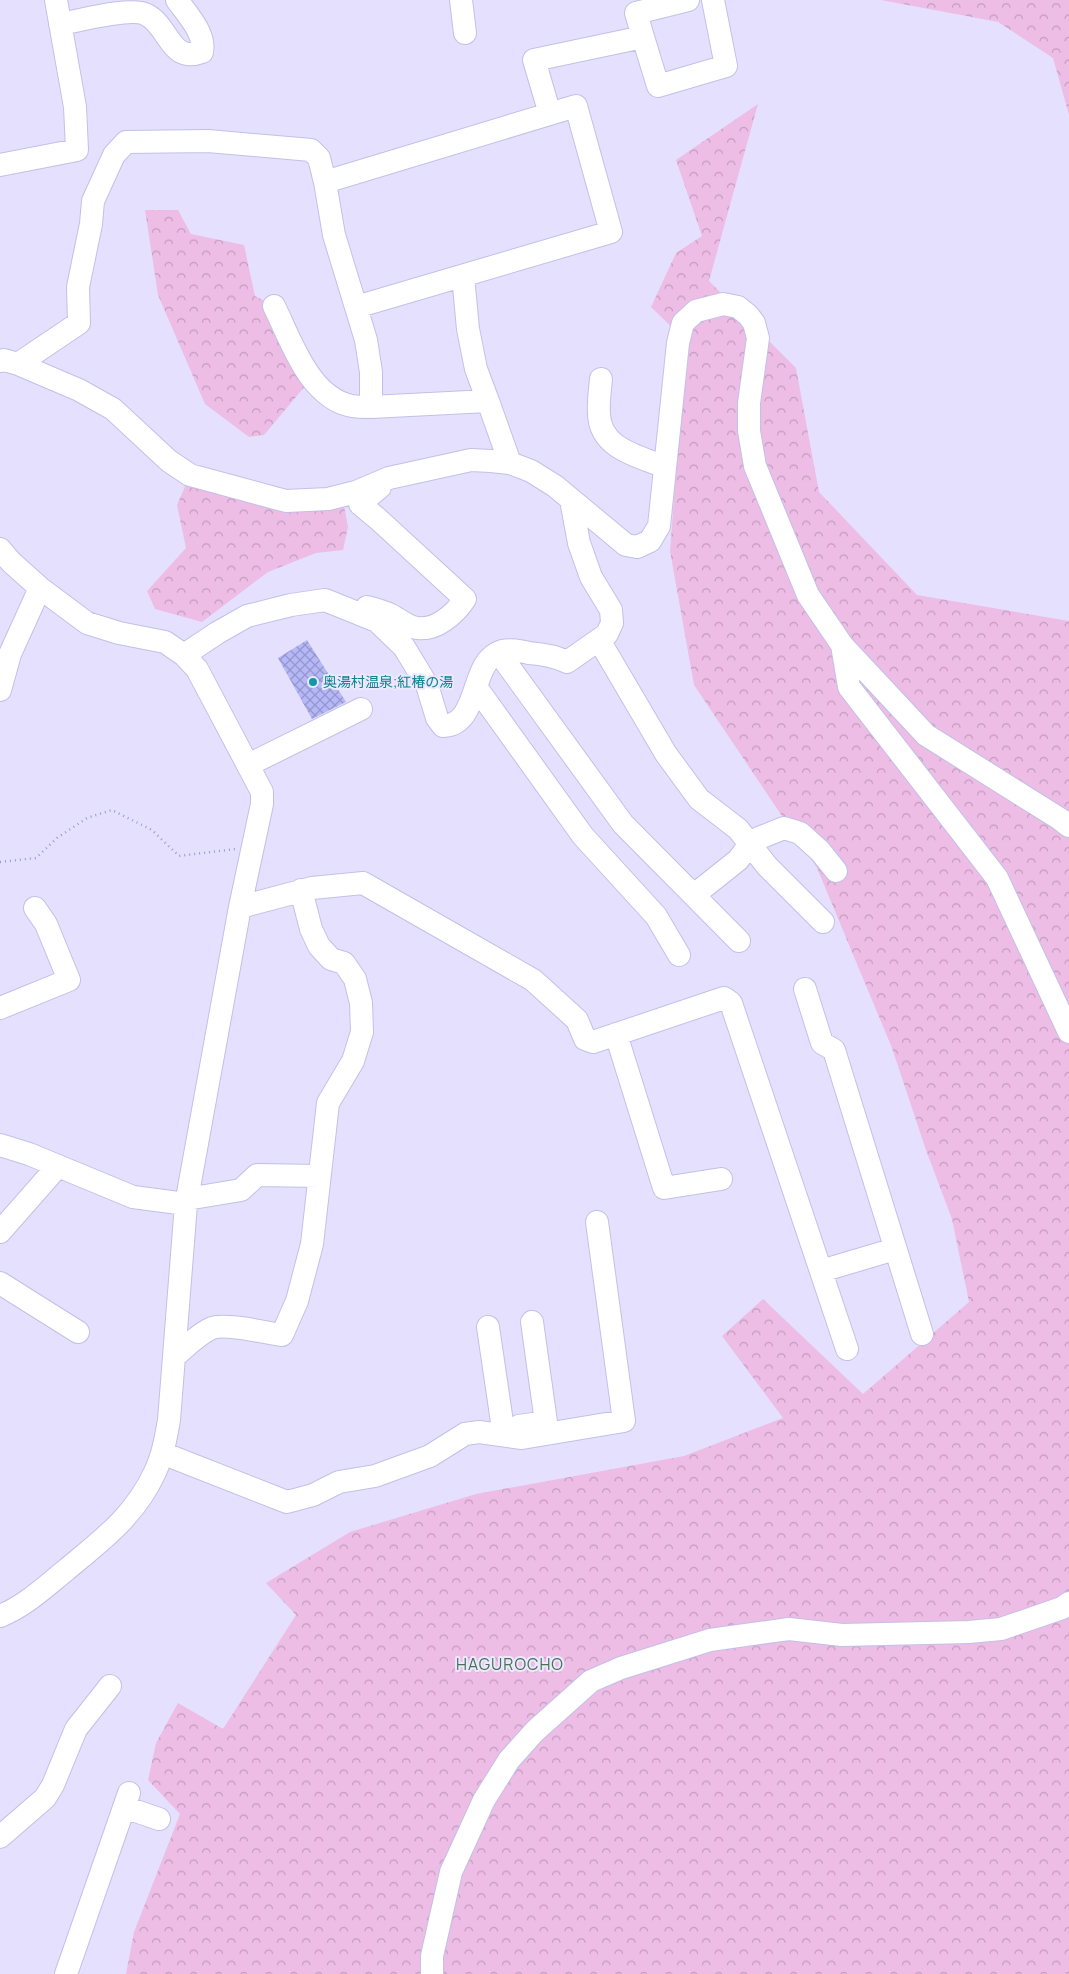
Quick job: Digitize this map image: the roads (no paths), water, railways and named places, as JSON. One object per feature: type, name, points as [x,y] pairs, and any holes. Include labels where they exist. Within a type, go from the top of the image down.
[{"type":"street","points":[[0,165],[76,150],[75,107],[56,0]]},
{"type":"street","points":[[60,24],[131,11],[147,14],[158,24],[176,49],[184,54],[194,55],[202,52],[203,47],[200,34],[177,0]]},
{"type":"street","points":[[461,0],[465,33]]},
{"type":"street","points":[[688,0],[636,13],[658,86],[726,66],[713,0]]},
{"type":"street","points":[[550,114],[534,60],[643,37]]},
{"type":"street","points":[[325,182],[576,106],[611,232],[356,307]]},
{"type":"street","points":[[9,362],[80,323],[78,287],[91,224],[92,201],[114,155],[126,142],[208,141],[311,150],[319,158],[334,234],[366,340],[371,372],[372,407]]},
{"type":"street","points":[[463,276],[468,329],[476,369],[510,463]]},
{"type":"street","points":[[9,362],[78,390],[113,410],[169,461],[190,475],[286,501],[328,499],[356,492],[388,478],[471,460],[510,463],[531,471],[555,486],[626,545],[637,547],[650,541],[659,526],[678,344],[683,323],[696,311],[710,306],[723,304],[738,307],[754,323],[758,338],[749,403],[749,431],[754,466],[808,595],[842,645],[926,735],[1069,826]]},
{"type":"street","points":[[274,306],[311,379],[328,396],[351,406],[372,407],[488,401]]},
{"type":"street","points":[[601,379],[598,415],[606,438],[616,446],[666,467]]},
{"type":"street","points":[[125,420],[144,421],[180,455],[203,467],[278,488],[296,490],[316,489]]},
{"type":"street","points":[[184,655],[247,616],[291,605],[324,600],[340,598],[390,614],[416,628],[429,628],[448,619],[465,599],[378,518],[360,504],[374,494],[388,478]]},
{"type":"street","points":[[324,600],[377,621],[404,647],[427,685],[437,718],[443,726],[451,726],[460,720],[472,699],[483,666],[492,656],[513,650],[545,655],[567,662],[607,634],[612,623],[611,610],[591,577],[579,543],[571,500]]},
{"type":"street","points":[[0,549],[10,562],[40,588],[86,623],[119,633],[165,642],[184,655],[197,669],[262,792],[262,804],[240,907],[187,1202],[169,1420],[162,1453],[155,1472],[136,1506],[121,1523],[31,1598],[0,1616]]},
{"type":"street","points":[[0,684],[10,654],[40,588]]},
{"type":"street","points":[[599,640],[666,754],[699,799],[738,828],[767,866],[823,922]]},
{"type":"street","points":[[842,645],[848,687],[997,878],[1069,1032]]},
{"type":"street","points":[[499,653],[623,824],[739,941]]},
{"type":"street","points":[[476,687],[583,836],[656,916],[679,955]]},
{"type":"street","points":[[248,765],[361,709]]},
{"type":"street","points":[[694,896],[738,860],[750,844],[758,838],[784,828],[800,833],[820,851],[836,871]]},
{"type":"street","points":[[616,872],[647,849]]},
{"type":"street","points":[[240,907],[301,890],[363,883],[533,980],[577,1020],[585,1039],[593,1042],[724,998],[731,1004],[847,1349]]},
{"type":"street","points":[[175,1356],[202,1334],[214,1327],[226,1326],[282,1335],[297,1301],[312,1244],[328,1103],[353,1061],[362,1032],[361,1003],[355,979],[344,963],[331,959],[319,946],[311,930],[301,890]]},
{"type":"street","points":[[0,1008],[69,980],[46,924],[35,908]]},
{"type":"street","points":[[805,989],[822,1044],[834,1050],[922,1334]]},
{"type":"street","points":[[616,1034],[664,1188],[721,1179]]},
{"type":"street","points":[[0,1145],[29,1154],[133,1197],[187,1202],[240,1190],[258,1176],[320,1176]]},
{"type":"street","points":[[0,1232],[58,1166]]},
{"type":"street","points":[[479,1432],[522,1438],[624,1420],[597,1222]]},
{"type":"street","points":[[821,1271],[895,1248]]},
{"type":"street","points":[[0,1283],[78,1332]]},
{"type":"street","points":[[162,1453],[286,1502],[313,1495],[339,1482],[375,1476],[430,1456],[465,1434],[546,1422],[532,1322]]},
{"type":"street","points":[[488,1327],[503,1429]]},
{"type":"street","points":[[432,1974],[432,1956],[451,1872],[484,1800],[509,1760],[529,1738],[590,1681],[621,1668],[710,1640],[789,1629],[842,1635],[993,1630],[1062,1608],[1069,1603]]},
{"type":"street","points":[[0,1837],[45,1798],[53,1785],[76,1729],[110,1686]]},
{"type":"street","points":[[66,1974],[126,1800],[159,1819]]},
{"type":"place","name":"奥湯村温泉;紅椿の湯","points":[[313,682]]},
{"type":"district","name":"HAGUROCHO","points":[[510,1664]]}]
